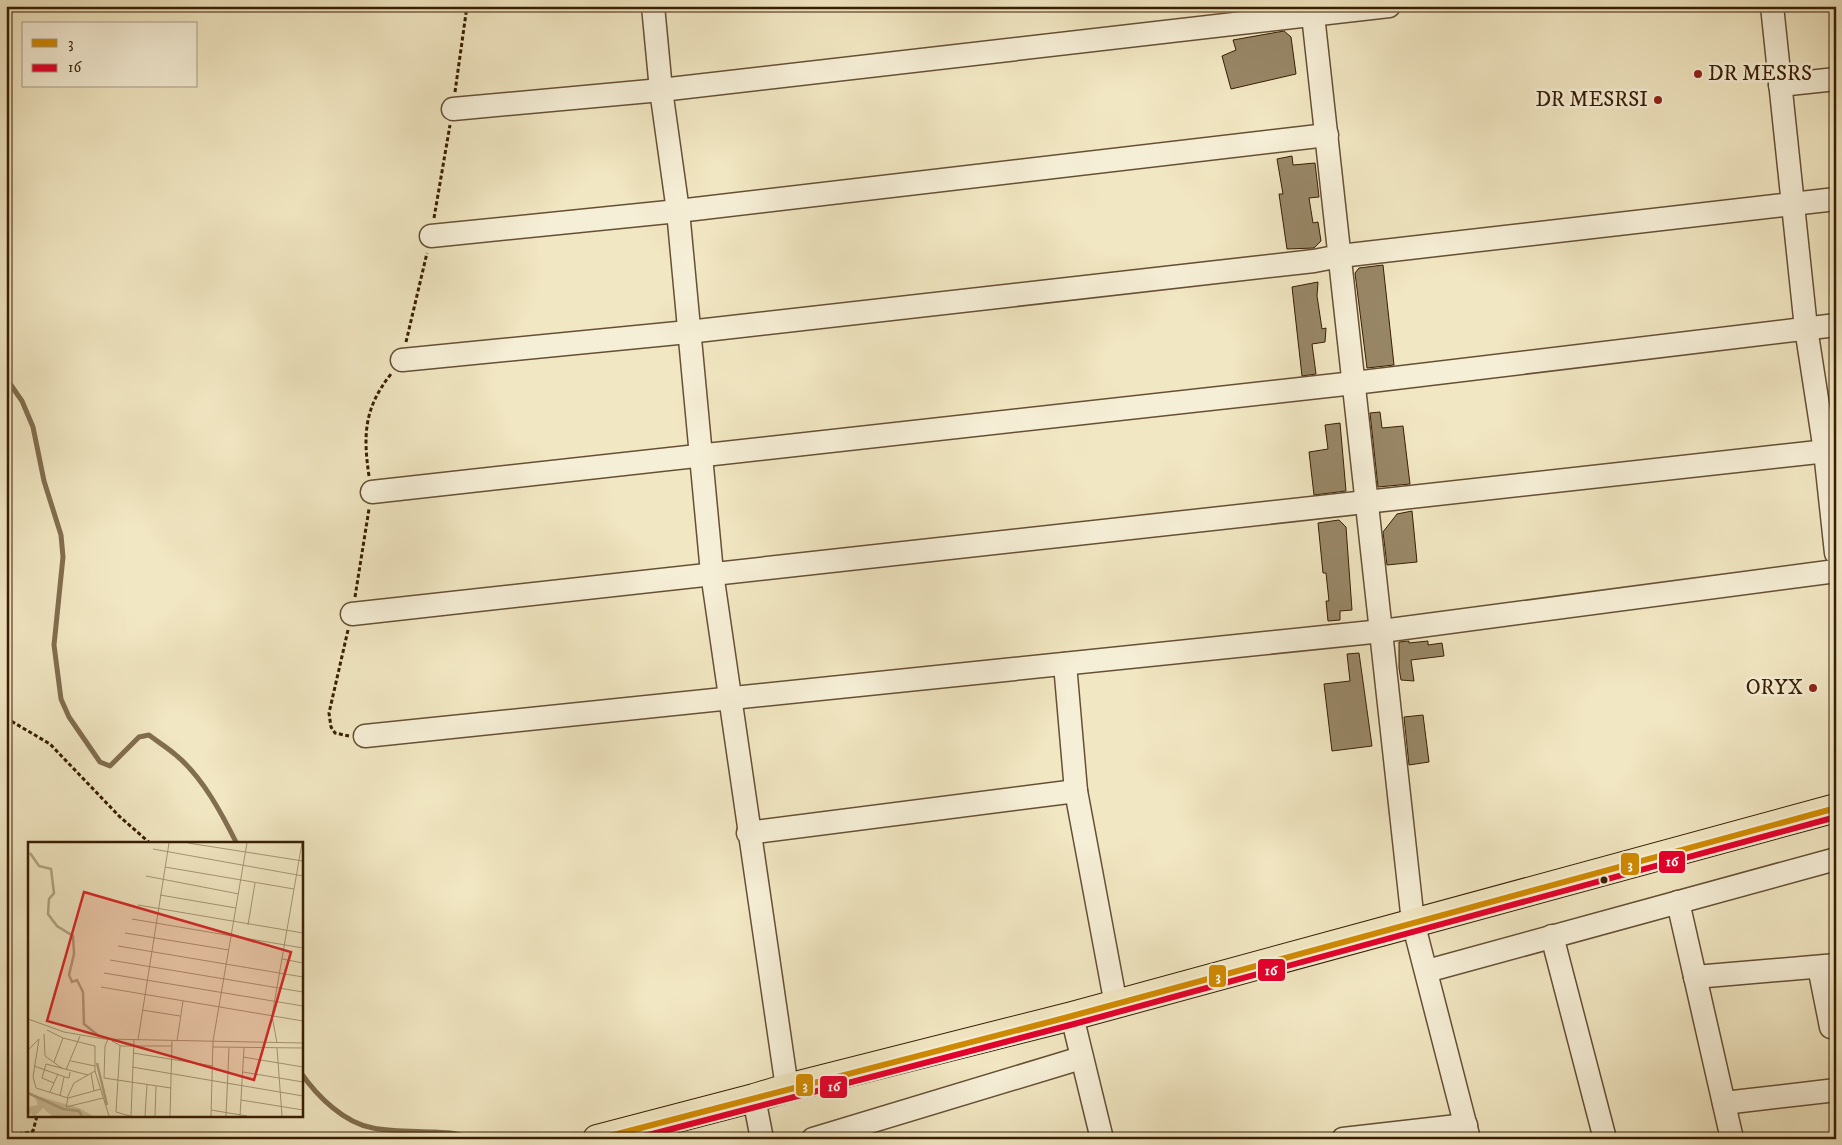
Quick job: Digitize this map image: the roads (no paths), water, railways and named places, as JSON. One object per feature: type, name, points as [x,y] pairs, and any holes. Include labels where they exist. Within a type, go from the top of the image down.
[{"type":"main road","points":[[597,1139],[787,1088],[1072,1016],[1836,808]]},
{"type":"street","points":[[653,6],[661,90],[678,211],[712,573],[748,833],[787,1088]]},
{"type":"street","points":[[453,109],[661,90],[1313,10],[1389,6]]},
{"type":"street","points":[[1772,6],[1806,328],[1830,450],[1836,553]]},
{"type":"street","points":[[1313,10],[1413,922],[1467,1132],[1343,1139]]},
{"type":"street","points":[[1780,85],[1836,79]]},
{"type":"street","points":[[431,236],[678,211],[1327,135]]},
{"type":"street","points":[[402,360],[688,332],[1314,261],[1340,256],[1836,199]]},
{"type":"street","points":[[372,492],[1354,383],[1836,325]]},
{"type":"street","points":[[352,614],[1830,450]]},
{"type":"street","points":[[365,736],[1382,632],[1836,571]]},
{"type":"street","points":[[1065,664],[1076,791],[1116,1004]]},
{"type":"street","points":[[748,833],[1076,791]]},
{"type":"street","points":[[1427,971],[1836,860]]},
{"type":"street","points":[[1678,902],[1732,1139]]},
{"type":"street","points":[[1552,936],[1605,1139]]},
{"type":"street","points":[[1695,977],[1827,966],[1832,1027]]},
{"type":"street","points":[[1072,1016],[1102,1139]]},
{"type":"street","points":[[813,1139],[1081,1058]]},
{"type":"street","points":[[1724,1103],[1836,1090]]},
{"type":"street","points":[[754,1098],[762,1139]]},
{"type":"waterway","points":[[6,378],[22,401],[33,427],[44,481],[61,535],[63,557],[54,645],[61,699],[69,717],[100,762],[110,766],[139,737],[149,735],[170,750],[186,765],[203,786],[236,842]]},
{"type":"waterway","points":[[302,1074],[315,1091],[332,1107],[352,1121],[362,1125],[388,1130],[452,1133],[468,1139]]},
{"type":"place","name":"DR MESRS","points":[[1698,74]]},
{"type":"place","name":"DR MESRSI","points":[[1658,100]]},
{"type":"place","name":"ORYX","points":[[1813,688]]}]
